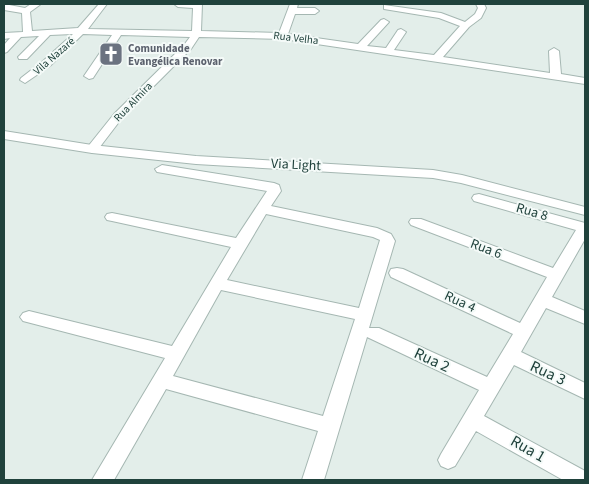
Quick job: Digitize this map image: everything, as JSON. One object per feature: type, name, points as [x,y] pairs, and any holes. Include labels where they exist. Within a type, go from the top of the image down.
[{"type":"street","points":[[4,7],[26,11],[36,4]]},
{"type":"street","name":"Vila Nazaré","points":[[25,80],[45,66],[82,31],[103,4]]},
{"type":"street","points":[[178,4],[198,5],[196,34]]},
{"type":"street","points":[[436,59],[466,25],[473,21],[481,12],[480,4]]},
{"type":"street","points":[[283,36],[291,6],[315,11]]},
{"type":"street","points":[[387,7],[441,16],[466,25]]},
{"type":"street","points":[[4,50],[23,33],[26,11]]},
{"type":"street","points":[[360,48],[384,22]]},
{"type":"street","name":"Rua Velha","points":[[4,36],[23,33],[82,31],[283,36],[585,81]]},
{"type":"street","points":[[22,57],[48,32]]},
{"type":"street","points":[[388,52],[401,32]]},
{"type":"street","points":[[89,76],[118,33]]},
{"type":"street","name":"Rua Almira","points":[[92,149],[118,116],[188,47],[196,34]]},
{"type":"street","points":[[554,51],[556,77]]},
{"type":"street","name":"Via Light","points":[[4,135],[92,149],[196,160],[433,174],[462,179],[585,211]]},
{"type":"street","points":[[104,480],[240,244],[274,191],[272,186],[162,169]]},
{"type":"street","name":"Rua 8","points":[[479,198],[585,228]]},
{"type":"street","points":[[263,209],[378,233],[386,237],[387,246],[313,480]]},
{"type":"street","points":[[112,217],[240,244]]},
{"type":"street","name":"Rua 6","points":[[416,222],[557,275]]},
{"type":"street","points":[[448,460],[557,275],[578,254],[585,228]]},
{"type":"street","name":"Rua 4","points":[[397,273],[524,332]]},
{"type":"street","points":[[218,284],[364,315]]},
{"type":"street","points":[[543,300],[585,318]]},
{"type":"street","points":[[29,317],[177,354]]},
{"type":"street","name":"Rua 2","points":[[373,333],[491,388]]},
{"type":"street","name":"Rua 3","points":[[510,355],[585,391]]},
{"type":"street","points":[[162,381],[329,426]]},
{"type":"street","name":"Rua 1","points":[[473,418],[582,480]]},
{"type":"place","name":"Comunidade Evangélica Renovar","points":[[111,54]]}]
